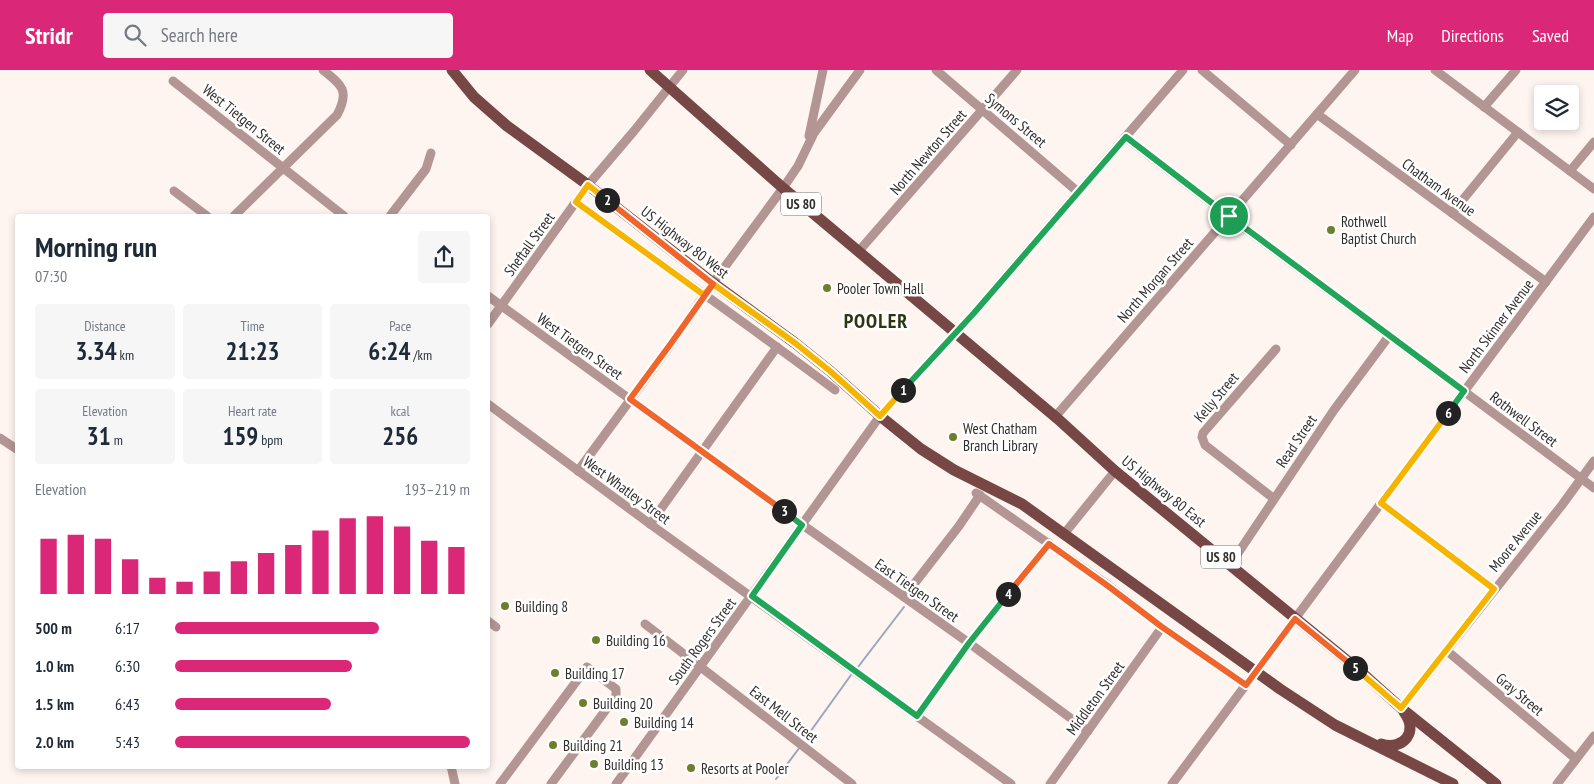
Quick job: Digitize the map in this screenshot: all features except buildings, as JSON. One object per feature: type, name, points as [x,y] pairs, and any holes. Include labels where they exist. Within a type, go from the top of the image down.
[{"type":"main road","name":"US Highway 80 West","points":[[452,70],[474,97],[507,126],[588,185],[713,284],[795,343],[830,371],[880,416]]},
{"type":"main road","name":"US 80","points":[[650,70],[783,188],[955,333]]},
{"type":"main road","name":"US Highway 80 East","points":[[955,333],[1055,417],[1115,471],[1365,676],[1401,708],[1496,784]]},
{"type":"main road","points":[[880,416],[921,449],[954,470],[1022,504],[1256,672],[1335,724],[1453,784]]},
{"type":"main road","points":[[1365,739],[1389,747],[1402,743],[1408,736],[1410,724],[1401,708]]},
{"type":"street","points":[[236,214],[337,115],[343,104],[344,94],[340,85],[322,70]]},
{"type":"street","name":"Sheftall Street","points":[[490,321],[588,185],[683,70]]},
{"type":"street","points":[[805,151],[823,70]]},
{"type":"street","points":[[578,471],[783,188],[798,166],[817,129],[860,70]]},
{"type":"street","name":"Symons Street","points":[[936,70],[1078,192]]},
{"type":"street","name":"North Newton Street","points":[[858,252],[1017,70]]},
{"type":"street","name":"South Rogers Street","points":[[616,784],[880,416],[955,333],[1183,70]]},
{"type":"street","points":[[1202,70],[1291,145]]},
{"type":"street","name":"North Morgan Street","points":[[1055,417],[1355,70]]},
{"type":"street","points":[[1435,70],[1594,189]]},
{"type":"street","points":[[1484,107],[1516,70]]},
{"type":"street","name":"West Tietgen Street","points":[[173,81],[341,214]]},
{"type":"street","name":"Chatham Avenue","points":[[1317,114],[1546,282]]},
{"type":"street","points":[[1452,213],[1518,132]]},
{"type":"street","name":"Rothwell Street","points":[[1126,137],[1594,488]]},
{"type":"street","points":[[1570,171],[1594,142]]},
{"type":"street","points":[[392,214],[426,169],[431,153]]},
{"type":"street","points":[[174,190],[204,214]]},
{"type":"street","points":[[576,202],[835,390]]},
{"type":"street","name":"North Skinner Avenue","points":[[1172,784],[1594,217]]},
{"type":"street","name":"West Tietgen Street","points":[[490,298],[802,525]]},
{"type":"street","name":"Read Street","points":[[1230,565],[1273,498],[1334,410],[1389,336]]},
{"type":"street","points":[[650,524],[778,347]]},
{"type":"street","name":"Kelly Street","points":[[1273,498],[1206,445],[1202,437],[1204,432],[1276,349]]},
{"type":"street","name":"West Whatley Street","points":[[490,405],[650,524],[1011,784]]},
{"type":"street","points":[[0,438],[15,448]]},
{"type":"street","name":"Moore Avenue","points":[[1401,708],[1594,461]]},
{"type":"street","points":[[1064,534],[1115,471]]},
{"type":"street","points":[[904,597],[959,526],[978,494],[1108,586],[1162,627],[1246,685]]},
{"type":"street","points":[[1381,503],[1494,589]]},
{"type":"street","name":"East Tietgen Street","points":[[802,525],[969,643],[1088,731]]},
{"type":"street","points":[[917,716],[969,643],[1049,544]]},
{"type":"street","points":[[490,622],[496,626]]},
{"type":"street","name":"East Mell Street","points":[[645,624],[852,784]]},
{"type":"street","name":"Middleton Street","points":[[1050,784],[1162,627]]},
{"type":"street","name":"Gray Street","points":[[1446,650],[1576,759]]},
{"type":"street","points":[[500,784],[587,667],[616,689],[616,696],[551,784]]},
{"type":"street","points":[[1557,784],[1594,736]]},
{"type":"street","points":[[452,769],[455,784]]},
{"type":"waterway","points":[[858,667],[904,607]]},
{"type":"waterway","points":[[805,739],[851,675]]},
{"type":"waterway","points":[[776,779],[800,747]]},
{"type":"place","name":"Rothwell Baptist Church","points":[[1331,230]]},
{"type":"place","name":"Pooler Town Hall","points":[[827,288]]},
{"type":"place","name":"West Chatham Branch Library","points":[[953,437]]},
{"type":"place","name":"Building 8","points":[[505,606]]},
{"type":"place","name":"Building 16","points":[[596,640]]},
{"type":"place","name":"Building 17","points":[[555,673]]},
{"type":"place","name":"Building 20","points":[[583,703]]},
{"type":"place","name":"Building 14","points":[[624,722]]},
{"type":"place","name":"Building 21","points":[[553,745]]},
{"type":"place","name":"Building 13","points":[[594,764]]},
{"type":"place","name":"Resorts at Pooler","points":[[691,768]]},
{"type":"district","name":"POOLER","points":[[876,321]]},
{"type":"route","points":[[1229,216],[1126,137],[974,313],[880,416],[830,371],[795,343],[713,284],[704,295],[576,202],[588,185],[713,284],[630,399],[802,525],[752,596],[917,716],[969,643],[1049,544],[1162,627],[1246,685],[1295,619],[1361,672],[1401,708],[1494,589],[1381,503],[1464,391],[1229,216]]}]
